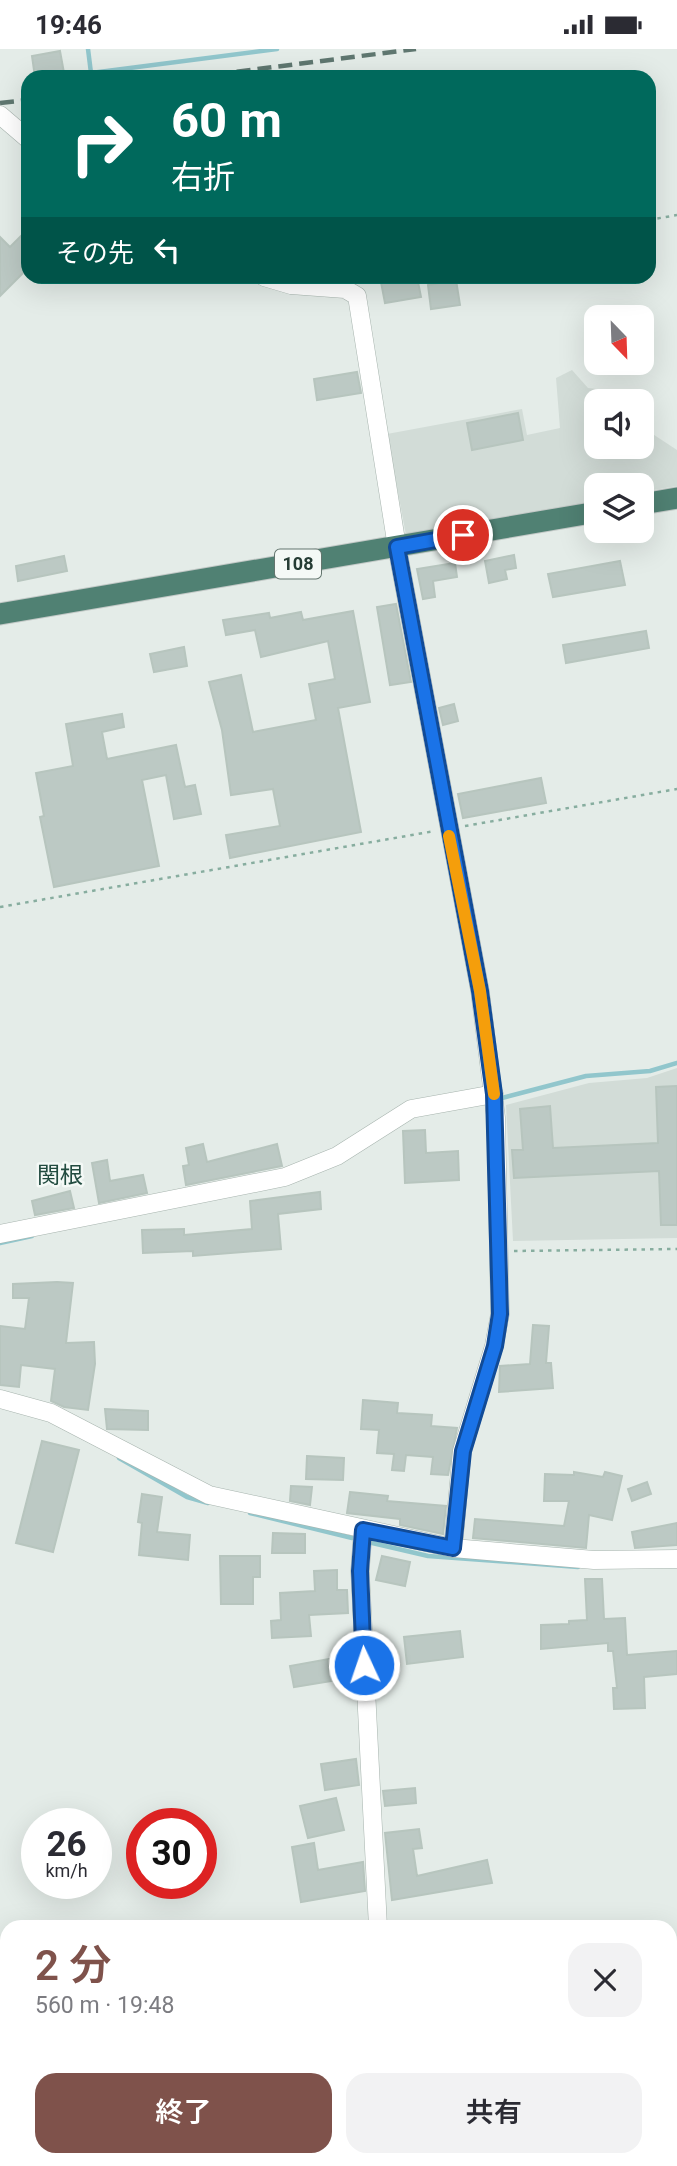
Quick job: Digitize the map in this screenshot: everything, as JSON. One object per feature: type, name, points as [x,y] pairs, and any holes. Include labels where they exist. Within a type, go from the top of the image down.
[{"type":"highway","points":[[654,503],[677,498]]},
{"type":"highway","name":"108","points":[[0,614],[584,514]]},
{"type":"street","points":[[0,115],[21,133]]},
{"type":"street","points":[[288,284],[357,284],[397,547],[480,991],[494,1094],[500,1314],[495,1346],[463,1451],[453,1548]]},
{"type":"street","points":[[0,1234],[285,1177],[337,1156],[411,1109],[494,1094]]},
{"type":"street","points":[[0,1399],[51,1413],[209,1495],[453,1548],[594,1560],[677,1559]]},
{"type":"street","points":[[363,1530],[360,1571],[378,1920]]},
{"type":"path","points":[[656,219],[677,215]]},
{"type":"path","points":[[0,907],[677,789]]},
{"type":"path","points":[[500,1251],[677,1249]]},
{"type":"shaded area","points":[[572,370],[588,388],[597,389],[584,389],[584,459],[654,459],[654,435],[677,450],[677,486],[654,490],[654,473],[584,473],[584,503],[406,535],[387,434],[522,409],[527,435],[560,428],[556,378]]},
{"type":"shaded area","points":[[677,1068],[677,1238],[513,1241],[506,1105],[589,1083],[647,1078]]},
{"type":"building","points":[[60,51],[63,70],[34,70],[32,56]]},
{"type":"building","points":[[21,236],[21,275],[0,296],[0,237],[10,247]]},
{"type":"building","points":[[381,284],[418,284],[421,297],[385,303]]},
{"type":"building","points":[[457,284],[460,305],[431,309],[428,285]]},
{"type":"building","points":[[357,372],[361,393],[317,400],[314,379]]},
{"type":"building","points":[[518,413],[523,440],[472,450],[467,423]]},
{"type":"building","points":[[514,555],[516,568],[505,570],[507,579],[489,583],[485,561]]},
{"type":"building","points":[[64,556],[67,571],[18,581],[16,566]]},
{"type":"building","points":[[620,561],[625,585],[553,597],[548,574]]},
{"type":"building","points":[[455,563],[457,577],[433,581],[435,597],[423,599],[417,569]]},
{"type":"building","points":[[396,604],[411,682],[390,685],[377,607]]},
{"type":"building","points":[[353,611],[370,702],[338,708],[361,832],[230,858],[226,835],[280,826],[273,789],[231,795],[222,730],[209,682],[241,675],[253,732],[316,720],[309,684],[335,679],[328,641],[261,657],[255,630],[226,635],[223,620],[269,613],[270,618],[301,612],[303,620]]},
{"type":"building","points":[[646,631],[649,648],[566,663],[563,645]]},
{"type":"building","points":[[184,647],[187,666],[154,672],[150,654]]},
{"type":"building","points":[[454,704],[458,721],[443,725],[439,708]]},
{"type":"building","points":[[122,714],[124,727],[102,732],[107,759],[176,745],[185,787],[195,785],[201,814],[174,819],[166,775],[142,780],[159,866],[54,887],[40,817],[44,816],[36,773],[73,766],[66,724]]},
{"type":"building","points":[[541,778],[546,803],[463,818],[458,794]]},
{"type":"building","points":[[677,1086],[677,1225],[661,1225],[659,1171],[514,1178],[512,1150],[523,1150],[520,1109],[550,1106],[553,1148],[658,1143],[656,1087]]},
{"type":"building","points":[[425,1130],[426,1153],[458,1151],[459,1180],[405,1183],[403,1131]]},
{"type":"building","points":[[203,1144],[207,1162],[277,1144],[282,1166],[186,1185],[183,1166],[189,1165],[186,1148]]},
{"type":"building","points":[[107,1160],[110,1181],[143,1175],[147,1193],[99,1203],[92,1163]]},
{"type":"building","points":[[70,1191],[74,1208],[35,1215],[32,1201]]},
{"type":"building","points":[[320,1192],[321,1209],[278,1214],[281,1249],[193,1256],[193,1251],[143,1253],[142,1230],[184,1229],[184,1235],[252,1229],[250,1201]]},
{"type":"building","points":[[73,1283],[66,1343],[94,1342],[95,1364],[88,1410],[64,1407],[51,1401],[55,1369],[21,1365],[19,1387],[0,1385],[0,1326],[25,1329],[29,1298],[13,1298],[13,1284]]},
{"type":"building","points":[[533,1325],[549,1326],[546,1363],[551,1363],[553,1388],[499,1392],[500,1366],[530,1364]]},
{"type":"building","points":[[363,1400],[398,1403],[397,1413],[432,1415],[431,1426],[457,1428],[448,1475],[431,1474],[433,1457],[406,1455],[404,1471],[392,1470],[394,1454],[377,1453],[379,1430],[361,1429]]},
{"type":"building","points":[[105,1409],[148,1411],[148,1430],[107,1429]]},
{"type":"building","points":[[42,1441],[79,1450],[53,1552],[16,1543]]},
{"type":"building","points":[[307,1456],[344,1458],[343,1480],[306,1479]]},
{"type":"building","points":[[574,1472],[603,1477],[605,1472],[622,1476],[612,1520],[589,1515],[586,1548],[473,1538],[475,1519],[564,1526],[569,1501],[544,1501],[545,1474],[574,1475]]},
{"type":"building","points":[[647,1482],[651,1494],[632,1501],[628,1489]]},
{"type":"building","points":[[291,1486],[312,1487],[310,1505],[290,1501]]},
{"type":"building","points":[[350,1492],[388,1496],[387,1501],[446,1506],[443,1534],[400,1525],[400,1519],[347,1513]]},
{"type":"building","points":[[142,1494],[162,1497],[157,1532],[190,1535],[188,1560],[139,1555],[142,1523],[138,1522]]},
{"type":"building","points":[[677,1523],[677,1545],[635,1548],[632,1532]]},
{"type":"building","points":[[273,1533],[305,1534],[305,1553],[272,1553]]},
{"type":"building","points":[[220,1556],[260,1556],[260,1577],[253,1577],[253,1604],[221,1604]]},
{"type":"building","points":[[382,1556],[410,1562],[405,1586],[376,1580]]},
{"type":"building","points":[[337,1570],[337,1590],[347,1590],[348,1613],[309,1615],[311,1636],[272,1638],[271,1621],[281,1620],[280,1593],[315,1591],[314,1571]]},
{"type":"building","points":[[585,1579],[602,1579],[604,1619],[625,1618],[627,1655],[677,1651],[677,1674],[644,1677],[645,1708],[614,1709],[613,1688],[617,1688],[613,1651],[608,1651],[608,1643],[541,1649],[541,1625],[587,1620]]},
{"type":"building","points":[[460,1631],[463,1657],[407,1664],[404,1637]]},
{"type":"building","points":[[346,1656],[350,1678],[294,1687],[290,1666]]},
{"type":"building","points":[[356,1759],[359,1785],[325,1790],[321,1764]]},
{"type":"building","points":[[415,1788],[416,1803],[385,1806],[383,1791]]},
{"type":"building","points":[[336,1798],[344,1830],[308,1838],[300,1806]]},
{"type":"building","points":[[419,1829],[422,1848],[413,1849],[417,1876],[487,1860],[492,1883],[392,1900],[385,1833]]},
{"type":"building","points":[[314,1843],[318,1870],[363,1862],[365,1891],[301,1902],[292,1847]]},
{"type":"waterway","points":[[88,49],[91,70]]},
{"type":"waterway","points":[[114,70],[277,49]]},
{"type":"waterway","points":[[502,1098],[586,1076],[650,1071],[677,1063]]},
{"type":"waterway","points":[[0,1243],[32,1236]]},
{"type":"waterway","points":[[119,1458],[187,1497],[208,1503]]},
{"type":"waterway","points":[[250,1513],[352,1538]]},
{"type":"waterway","points":[[368,1542],[428,1556],[578,1567]]},
{"type":"railway","points":[[250,70],[416,49]]},
{"type":"railway","points":[[0,103],[21,101]]},
{"type":"slow traffic","points":[[449,836],[480,991],[494,1094]]},
{"type":"district","name":"関根","points":[[60,1175]]},
{"type":"route","points":[[364,1665],[360,1571],[363,1530],[453,1548],[463,1451],[495,1346],[500,1314],[494,1094],[480,991],[397,547],[463,535]]}]
